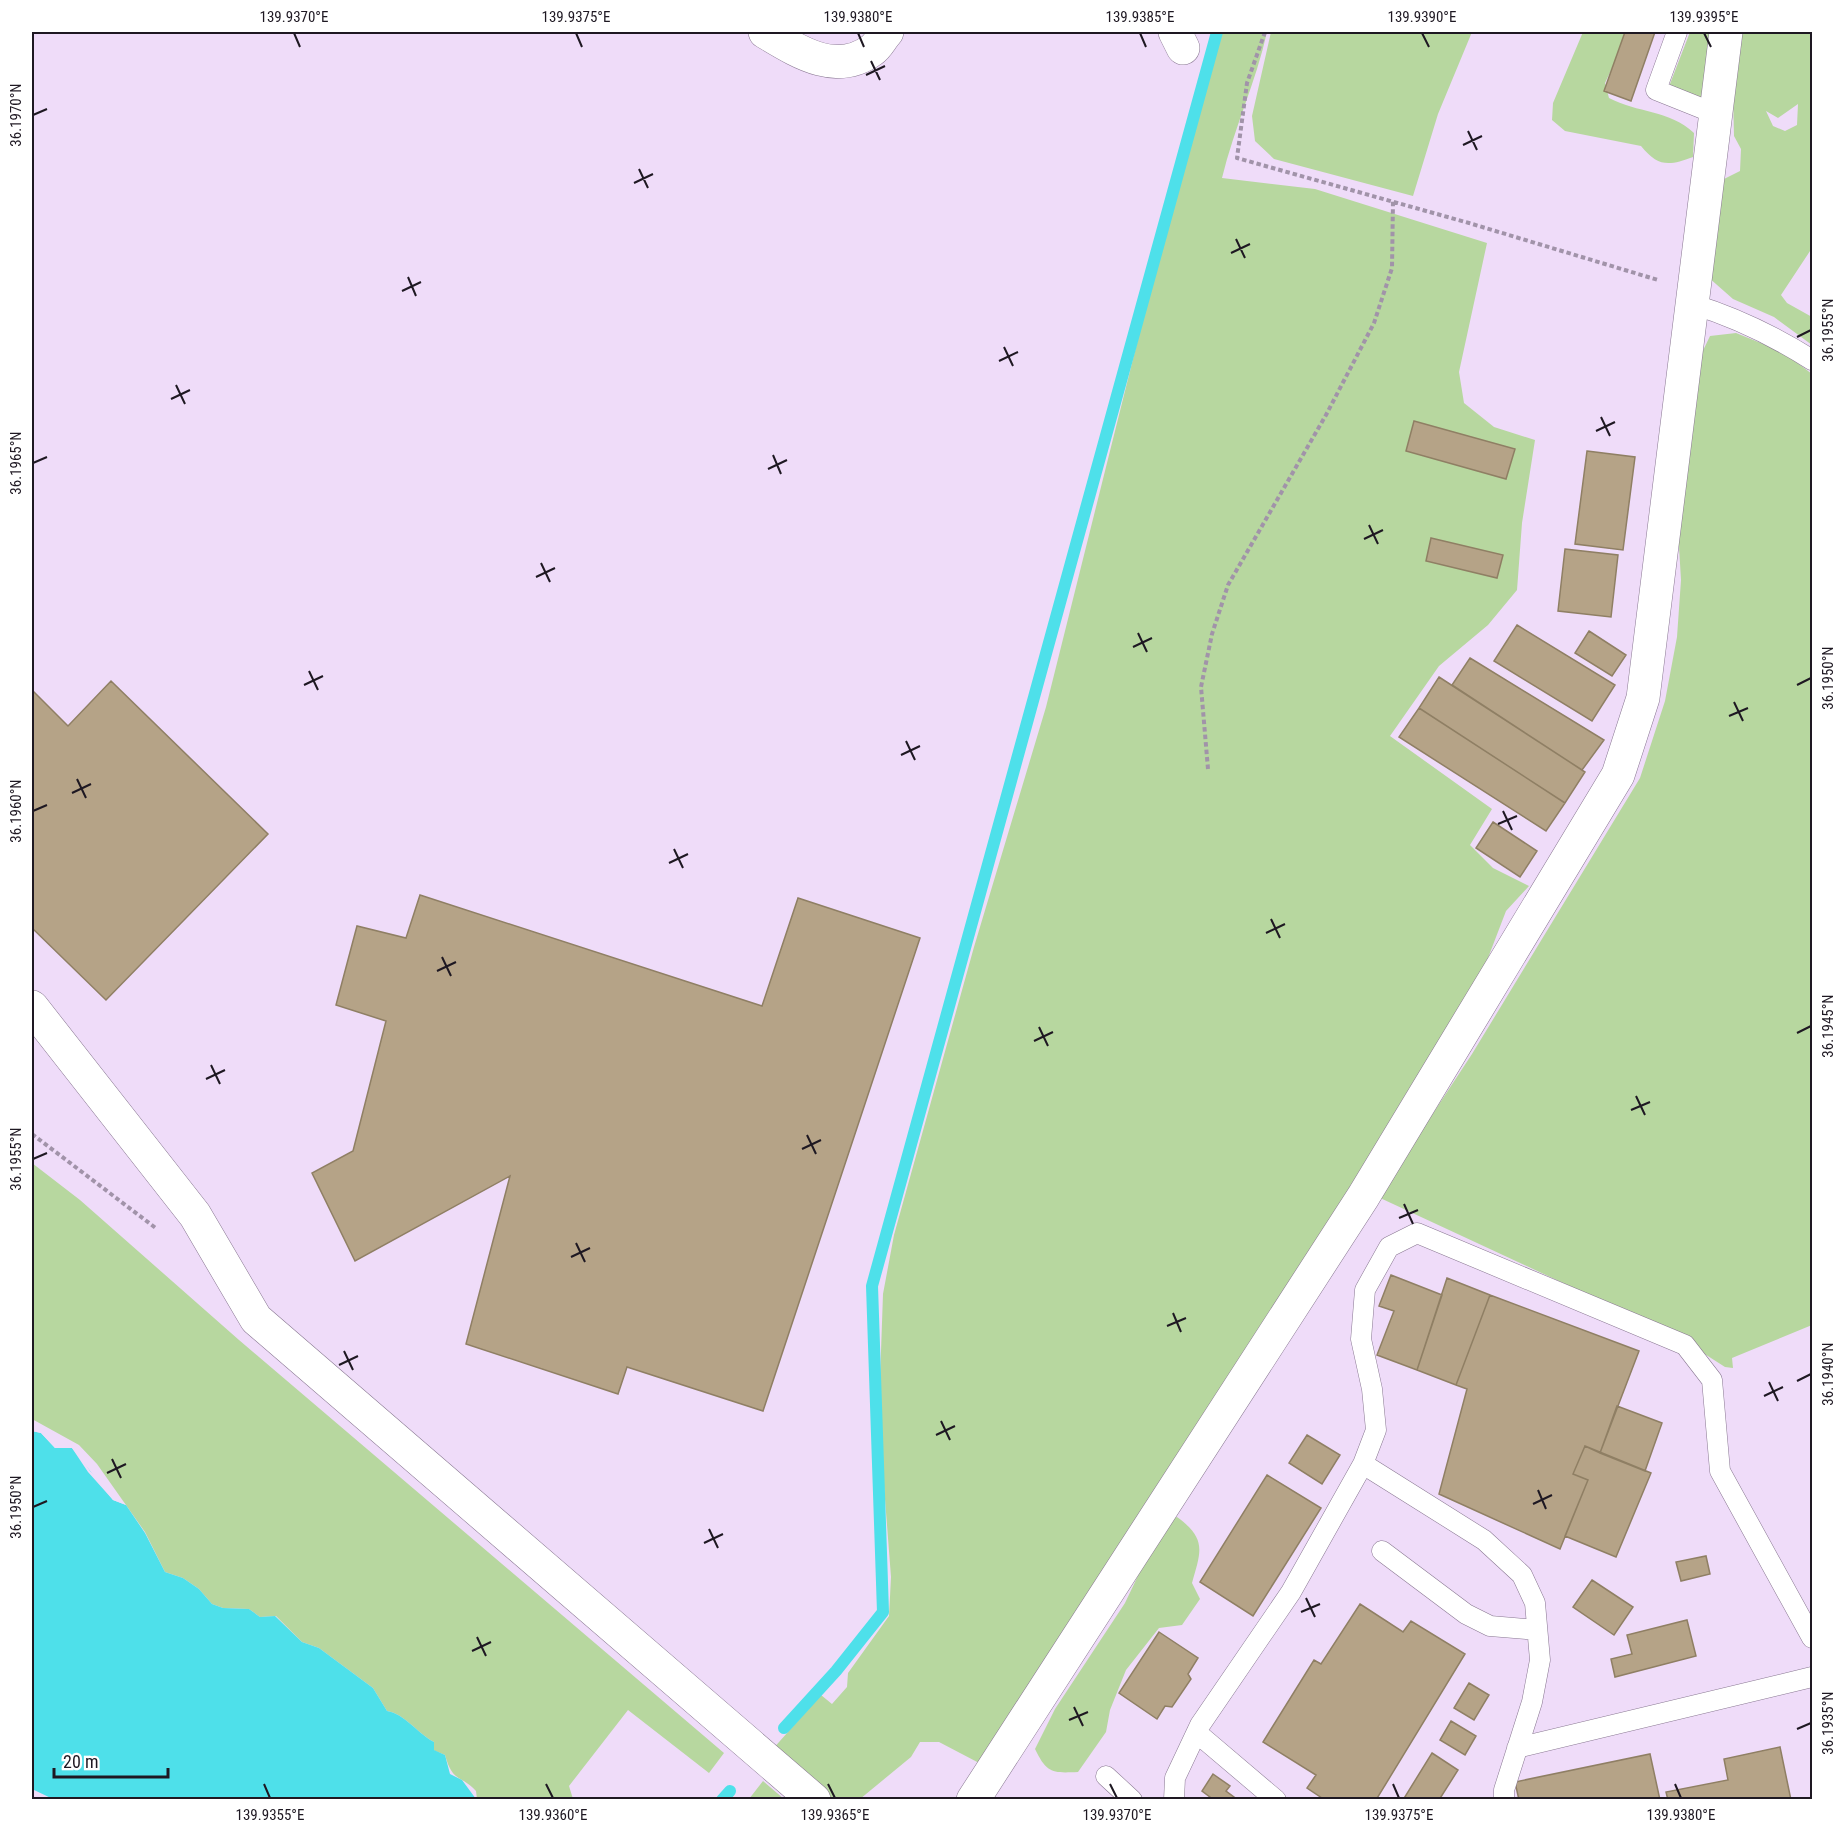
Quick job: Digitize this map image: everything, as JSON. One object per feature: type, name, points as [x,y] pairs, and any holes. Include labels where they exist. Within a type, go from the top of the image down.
[{"type":"street","points":[[765,32],[804,55],[840,63],[872,50],[887,32]]},
{"type":"street","points":[[973,1800],[1362,1197],[1618,775],[1643,698],[1726,32]]},
{"type":"street","points":[[32,1007],[195,1215],[256,1319],[814,1800]]},
{"type":"lane","points":[[1677,32],[1656,90],[1716,114]]},
{"type":"lane","points":[[1693,297],[1782,341],[1812,360]]},
{"type":"lane","points":[[1174,1800],[1174,1778],[1197,1733],[1291,1592],[1363,1464],[1376,1430],[1372,1389],[1362,1339],[1365,1290],[1389,1247],[1417,1233],[1685,1345],[1712,1380],[1720,1471],[1812,1638]]},
{"type":"lane","points":[[1363,1464],[1484,1540],[1522,1575],[1535,1603],[1540,1660],[1532,1702],[1504,1790],[1504,1800]]},
{"type":"lane","points":[[1382,1551],[1466,1614],[1490,1626],[1537,1630]]},
{"type":"lane","points":[[1517,1748],[1812,1677]]},
{"type":"lane","points":[[1197,1733],[1276,1800]]},
{"type":"lane","points":[[1106,1776],[1132,1800]]},
{"type":"path","points":[[1265,32],[1247,83],[1237,158],[1393,201],[1693,297]]},
{"type":"path","points":[[1208,769],[1201,687],[1212,634],[1228,585],[1320,426],[1374,323],[1392,268],[1393,201]]},
{"type":"path","points":[[32,1134],[161,1232]]},
{"type":"green space","points":[[1221,32],[1267,32],[1222,178],[1315,189],[1487,243],[1459,372],[1464,403],[1494,427],[1535,440],[1522,523],[1517,590],[1488,625],[1439,666],[1390,736],[1492,809],[1470,845],[1493,868],[1529,886],[1506,911],[1483,971],[1404,1097],[1317,1247],[981,1764],[939,1742],[920,1742],[911,1757],[860,1799],[825,1799],[771,1751],[821,1695],[832,1704],[847,1687],[848,1673],[889,1616],[891,1577],[882,1460],[880,1380],[883,1294],[894,1235],[974,947],[1046,707],[1143,319]]},
{"type":"green space","points":[[1271,32],[1472,32],[1438,114],[1413,196],[1274,159],[1255,141],[1252,116]]},
{"type":"green space","points":[[1583,32],[1629,32],[1605,83],[1609,98],[1675,120],[1685,126],[1694,133],[1693,157],[1664,163],[1653,158],[1641,146],[1565,131],[1552,120],[1553,103]]},
{"type":"green space","points":[[1690,32],[1716,32],[1704,99],[1668,89]]},
{"type":"green space","points":[[1741,32],[1812,32],[1812,248],[1781,295],[1787,303],[1812,317],[1812,345],[1774,317],[1733,299],[1708,277],[1722,180],[1740,171],[1741,149],[1734,136],[1733,95]],"holes":[[[1798,104],[1797,125],[1785,131],[1773,126],[1766,111],[1778,118]]]},
{"type":"green space","points":[[1736,333],[1783,352],[1812,374],[1812,1325],[1732,1358],[1733,1368],[1725,1367],[1675,1335],[1378,1197],[1472,1054],[1640,778],[1665,701],[1677,637],[1681,580],[1676,496],[1698,361],[1710,336]]},
{"type":"green space","points":[[32,1163],[80,1200],[239,1340],[724,1753],[709,1773],[628,1710],[569,1786],[573,1799],[477,1799],[476,1791],[451,1770],[445,1755],[433,1750],[434,1742],[400,1716],[387,1711],[373,1688],[319,1648],[302,1642],[276,1616],[260,1617],[249,1609],[223,1608],[212,1604],[199,1589],[183,1578],[165,1572],[145,1532],[97,1464],[79,1445],[32,1419]]},
{"type":"green space","points":[[1177,1517],[1193,1532],[1199,1546],[1198,1562],[1192,1583],[1200,1599],[1182,1625],[1159,1628],[1126,1670],[1110,1710],[1106,1732],[1078,1772],[1057,1772],[1047,1768],[1035,1749],[1055,1709],[1125,1603],[1164,1521]]},
{"type":"green space","points":[[763,1781],[784,1799],[749,1799]]},
{"type":"water","points":[[32,1431],[41,1433],[55,1448],[72,1448],[113,1500],[126,1505],[145,1533],[165,1572],[183,1578],[199,1589],[212,1604],[223,1608],[249,1609],[260,1617],[275,1616],[302,1642],[319,1648],[373,1688],[387,1711],[400,1716],[434,1742],[434,1750],[445,1755],[450,1774],[462,1780],[476,1799],[55,1800],[32,1789]]},
{"type":"pier","points":[[32,1428],[43,1430],[57,1445],[73,1445],[90,1471],[126,1505],[113,1500],[88,1472],[72,1448],[55,1448],[41,1433],[32,1431]]},
{"type":"building","points":[[1625,32],[1655,32],[1631,101],[1604,91]]},
{"type":"building","points":[[1414,421],[1515,449],[1506,479],[1406,451]]},
{"type":"building","points":[[1587,451],[1635,457],[1623,550],[1575,544]]},
{"type":"building","points":[[1431,538],[1503,555],[1497,578],[1426,561]]},
{"type":"building","points":[[1565,549],[1618,555],[1611,617],[1558,611]]},
{"type":"building","points":[[1517,625],[1615,685],[1592,721],[1494,661]]},
{"type":"building","points":[[1589,631],[1626,655],[1612,676],[1575,653]]},
{"type":"building","points":[[1470,658],[1604,740],[1582,770],[1452,685]]},
{"type":"building","points":[[1439,677],[1585,772],[1565,803],[1419,708]]},
{"type":"building","points":[[111,681],[268,834],[106,1000],[32,928],[32,690],[68,726]]},
{"type":"building","points":[[1419,708],[1565,803],[1546,831],[1399,737]]},
{"type":"building","points":[[1493,822],[1537,851],[1520,877],[1476,848]]},
{"type":"building","points":[[420,895],[762,1006],[798,898],[920,938],[763,1411],[627,1367],[618,1394],[466,1344],[510,1176],[355,1261],[312,1173],[353,1151],[386,1021],[336,1005],[357,926],[406,938]]},
{"type":"building","points":[[1391,1275],[1442,1295],[1417,1370],[1377,1355],[1394,1311],[1379,1306]]},
{"type":"building","points":[[1447,1278],[1490,1295],[1456,1385],[1417,1370]]},
{"type":"building","points":[[1490,1295],[1639,1351],[1600,1453],[1585,1446],[1573,1474],[1588,1480],[1560,1549],[1439,1494],[1467,1389],[1456,1385]]},
{"type":"building","points":[[1617,1406],[1662,1423],[1645,1471],[1600,1453]]},
{"type":"building","points":[[1307,1435],[1340,1455],[1322,1484],[1289,1463]]},
{"type":"building","points":[[1585,1446],[1651,1473],[1616,1557],[1565,1536],[1588,1480],[1573,1474]]},
{"type":"building","points":[[1267,1475],[1321,1508],[1253,1616],[1200,1582]]},
{"type":"building","points":[[1706,1556],[1710,1574],[1681,1581],[1676,1562]]},
{"type":"building","points":[[1592,1580],[1633,1607],[1614,1635],[1573,1607]]},
{"type":"building","points":[[1360,1604],[1403,1632],[1411,1621],[1465,1654],[1376,1800],[1325,1800],[1307,1788],[1316,1775],[1263,1742],[1314,1660],[1321,1664]]},
{"type":"building","points":[[1687,1620],[1696,1656],[1615,1677],[1611,1659],[1632,1654],[1627,1635]]},
{"type":"building","points":[[1159,1632],[1198,1658],[1188,1674],[1191,1679],[1172,1707],[1165,1706],[1157,1719],[1119,1693]]},
{"type":"building","points":[[1469,1683],[1489,1695],[1474,1720],[1454,1708]]},
{"type":"building","points":[[1451,1721],[1476,1736],[1465,1755],[1440,1740]]},
{"type":"building","points":[[1780,1747],[1791,1800],[1668,1800],[1666,1792],[1728,1780],[1724,1759]]},
{"type":"building","points":[[1432,1753],[1458,1770],[1439,1800],[1403,1800]]},
{"type":"building","points":[[1650,1754],[1660,1800],[1519,1800],[1515,1782]]},
{"type":"building","points":[[1213,1774],[1230,1786],[1226,1791],[1238,1800],[1214,1800],[1202,1791]]},
{"type":"waterway","points":[[784,1728],[836,1671],[883,1612],[872,1286],[1217,32]]},
{"type":"waterway","points":[[722,1800],[730,1791]]}]
